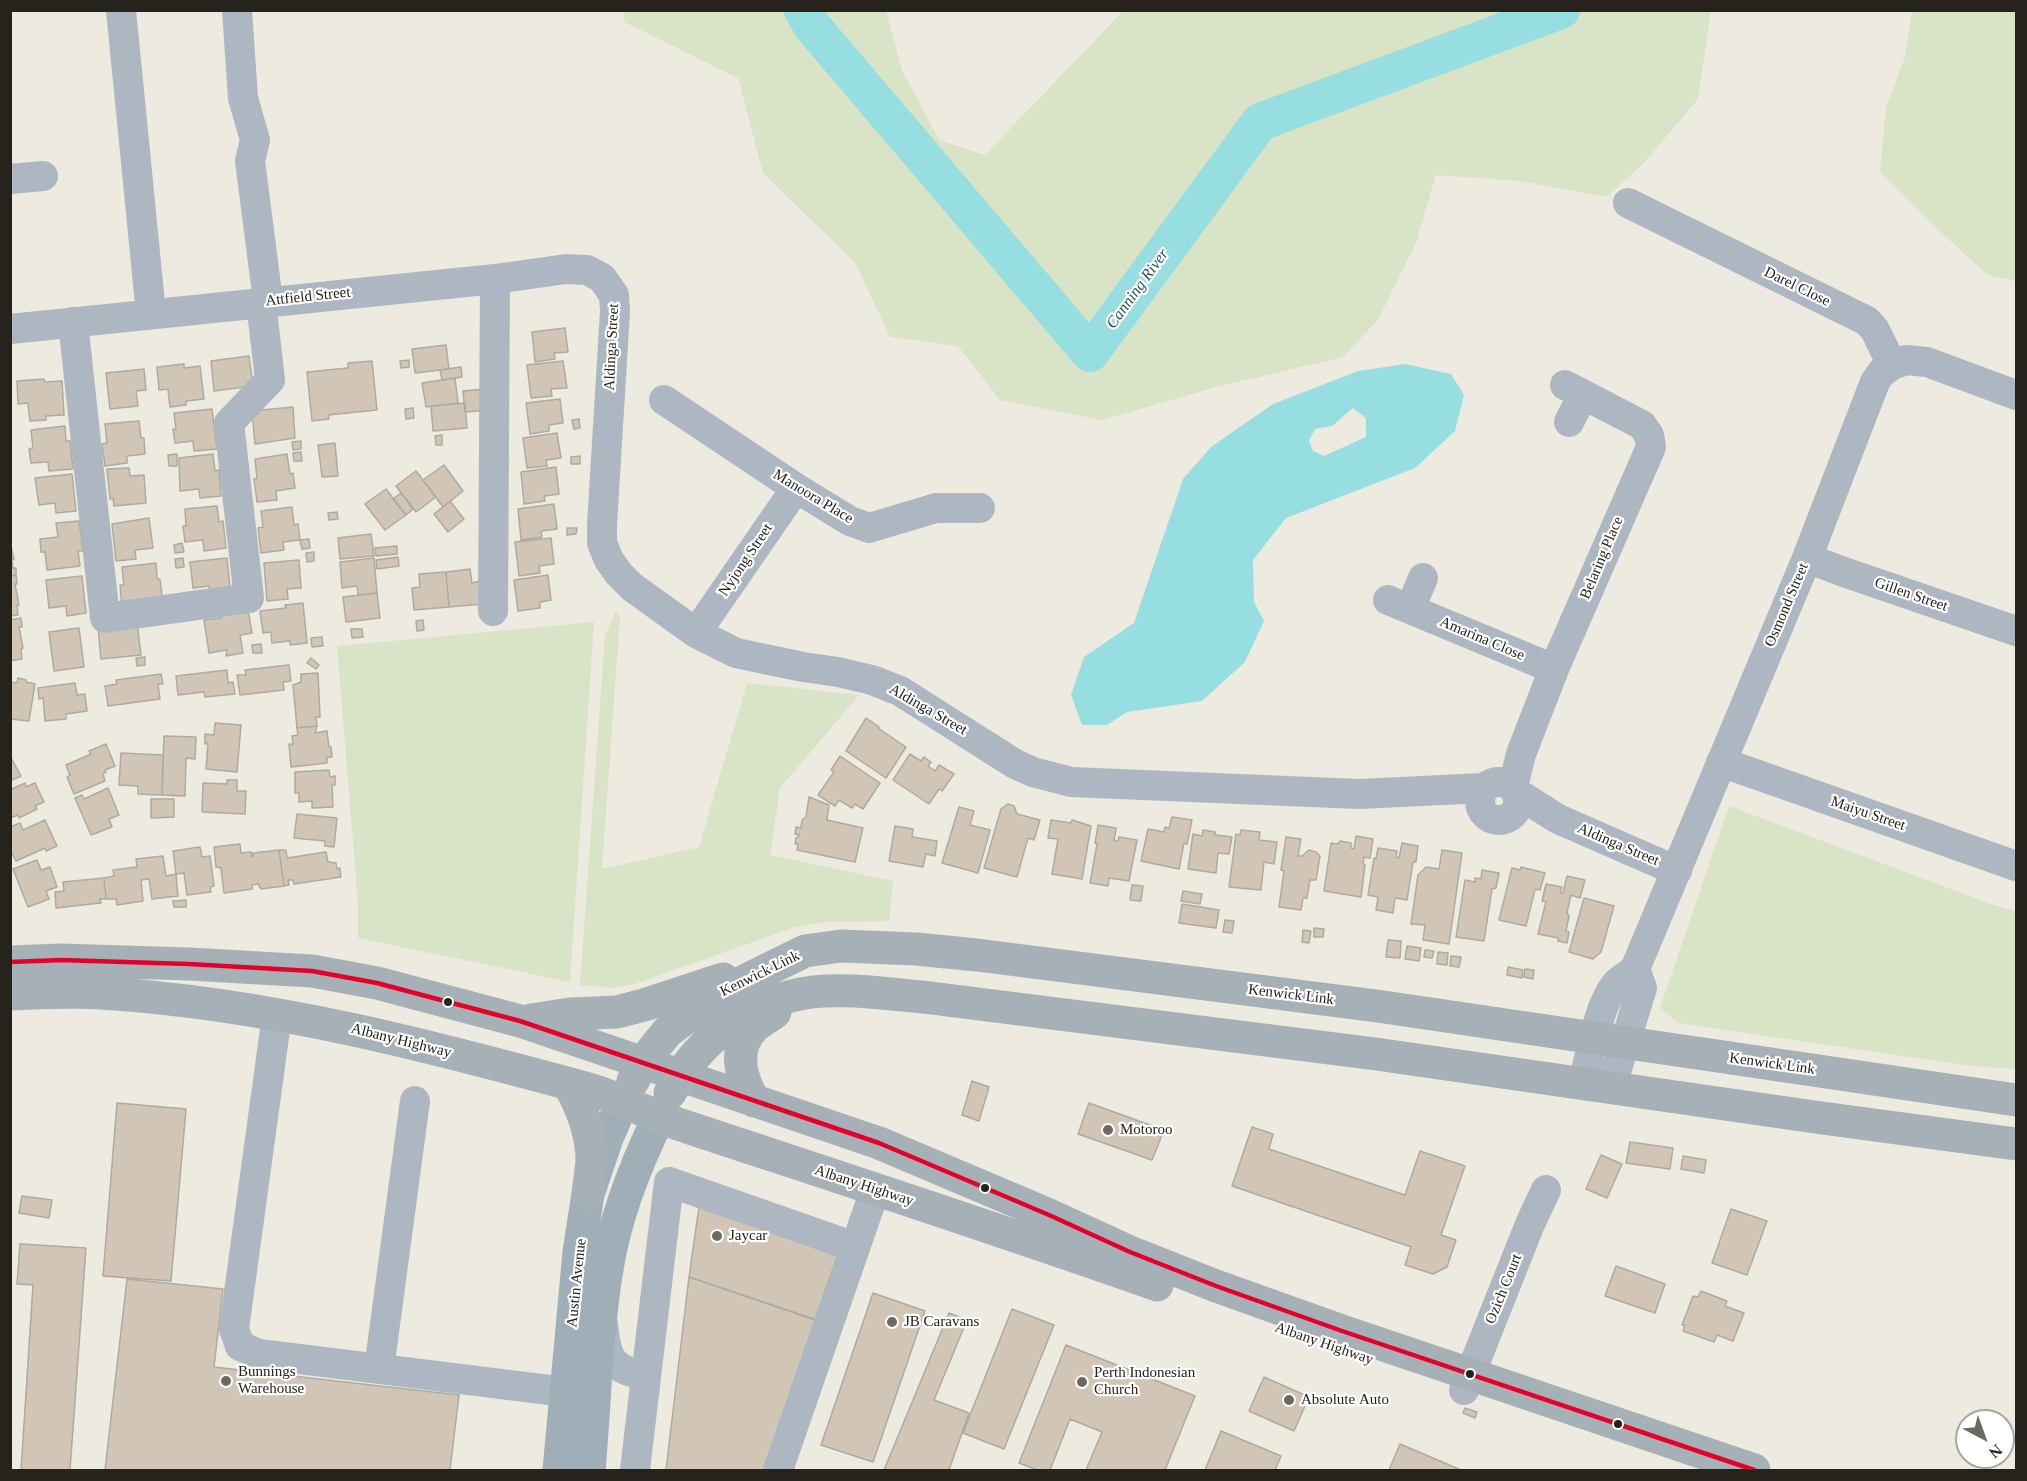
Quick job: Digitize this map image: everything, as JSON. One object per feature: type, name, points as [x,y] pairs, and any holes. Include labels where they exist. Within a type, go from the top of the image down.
[{"type":"highway","name":"Kenwick Link","points":[[622,1101],[643,1062],[667,1032],[720,993],[805,951],[842,946],[916,948],[1377,1006],[2016,1100]]},
{"type":"highway","points":[[520,1021],[570,1014],[617,1012],[654,1002],[805,951]]},
{"type":"highway","name":"Albany Highway","points":[[10,962],[61,960],[312,971],[377,983],[520,1021],[879,1143],[1130,1252],[1216,1286],[1342,1332],[1467,1382],[1725,1468]]},
{"type":"highway","name":"Kenwick Link","points":[[658,1117],[680,1075],[701,1048],[727,1026],[780,998],[812,992],[851,991],[953,1000],[1353,1051],[2016,1144]]},
{"type":"highway","points":[[754,1101],[747,1089],[741,1070],[741,1053],[748,1035],[775,1012],[812,992]]},
{"type":"highway","name":"Albany Highway","points":[[10,994],[101,993],[209,1004],[277,1015],[394,1038],[594,1091],[658,1117],[1143,1280],[1406,1372],[1467,1382]]},
{"type":"highway","points":[[569,1085],[582,1113],[589,1140],[592,1161],[588,1194]]},
{"type":"main road","name":"Austin Avenue","points":[[589,1470],[581,1394],[579,1251],[588,1194],[622,1101]]},
{"type":"main road","name":"Austin Avenue","points":[[559,1470],[601,1312],[614,1236],[645,1145],[658,1117]]},
{"type":"street","points":[[121,10],[152,314]]},
{"type":"street","points":[[73,322],[105,618],[249,598],[229,423],[270,381],[265,302],[250,161],[255,140],[243,99],[237,10]]},
{"type":"street","points":[[10,179],[43,176]]},
{"type":"street","name":"Darel Close","points":[[1628,203],[1867,321],[1875,330],[1892,364]]},
{"type":"street","name":"Attfield Street","points":[[10,329],[495,279],[566,269],[587,270],[603,278]]},
{"type":"street","name":"Aldinga Street","points":[[603,278],[614,295],[615,311],[602,543],[609,560],[626,580],[696,633],[736,653],[838,672],[872,680],[900,691],[1015,764],[1033,772],[1071,782],[1359,794],[1451,790],[1501,795],[1677,871]]},
{"type":"street","points":[[493,611],[495,279]]},
{"type":"street","points":[[1892,364],[1906,360],[1926,362],[2016,395]]},
{"type":"street","name":"Osmond Street","points":[[1597,1086],[1594,1038],[1605,1004],[1616,984],[1635,969],[1807,558],[1875,382],[1881,373],[1892,364]]},
{"type":"street","name":"Belaring Place","points":[[1501,795],[1521,754],[1554,669],[1650,447],[1650,435],[1642,425],[1574,390],[1569,422]]},
{"type":"street","name":"Manoora Place","points":[[664,400],[796,488],[850,521],[868,528],[936,508],[980,508]]},
{"type":"street","name":"Nyjong Street","points":[[696,633],[796,488]]},
{"type":"street","name":"Gillen Street","points":[[1807,558],[2016,632]]},
{"type":"street","name":"Amarina Close","points":[[1423,578],[1399,605],[1554,669]]},
{"type":"street","name":"Maiyu Street","points":[[1721,762],[2016,866]]},
{"type":"street","points":[[1597,1086],[1626,1042],[1642,988],[1635,969]]},
{"type":"street","points":[[277,1015],[234,1329],[240,1347],[259,1354],[581,1394]]},
{"type":"street","points":[[379,1369],[415,1101]]},
{"type":"street","points":[[636,1470],[669,1182],[855,1247]]},
{"type":"street","points":[[778,1470],[875,1190]]},
{"type":"street","name":"Ozich Court","points":[[1467,1382],[1530,1224],[1546,1190]]},
{"type":"street","points":[[601,1312],[604,1342],[614,1364],[629,1373],[646,1376]]},
{"type":"green space","points":[[624,11],[886,11],[902,70],[939,140],[985,155],[1123,11],[1711,11],[1698,99],[1642,165],[1606,197],[1520,181],[1436,175],[1416,243],[1378,320],[1343,357],[1217,387],[1102,420],[1000,400],[958,346],[890,337],[856,264],[763,173],[738,78],[624,22]]},
{"type":"green space","points":[[1912,11],[2016,11],[2016,281],[1987,275],[1880,171],[1886,107],[1905,57]]},
{"type":"green space","points":[[616,611],[620,616],[602,869],[699,847],[747,683],[859,695],[780,788],[770,855],[893,881],[889,921],[828,922],[795,927],[632,985],[613,988],[580,985],[605,635]]},
{"type":"green space","points":[[594,622],[570,982],[358,938],[358,903],[337,646]]},
{"type":"green space","points":[[1729,806],[1994,905],[2016,911],[2016,1069],[1971,1066],[1678,1023],[1660,1008]]},
{"type":"water","points":[[1405,364],[1451,374],[1464,395],[1455,431],[1415,468],[1286,518],[1253,560],[1254,602],[1264,621],[1245,662],[1202,701],[1127,712],[1107,725],[1082,725],[1071,695],[1084,657],[1134,623],[1183,479],[1211,447],[1273,404],[1358,371]],"holes":[[[1353,408],[1366,418],[1366,437],[1324,456],[1313,451],[1309,441],[1315,429],[1332,426]]]},
{"type":"building","points":[[565,328],[568,352],[554,353],[555,359],[535,362],[532,332]]},
{"type":"building","points":[[446,345],[449,369],[415,373],[412,349]]},
{"type":"building","points":[[249,356],[253,386],[214,391],[211,361]]},
{"type":"building","points":[[409,360],[409,367],[401,368],[400,361]]},
{"type":"building","points":[[372,361],[377,410],[328,415],[329,419],[312,421],[307,372],[348,368],[348,363]]},
{"type":"building","points":[[563,361],[567,388],[551,389],[552,396],[531,398],[527,365]]},
{"type":"building","points":[[184,364],[184,368],[200,366],[204,399],[186,401],[186,405],[170,407],[168,389],[159,390],[157,367]]},
{"type":"building","points":[[461,367],[462,377],[442,380],[440,370]]},
{"type":"building","points":[[144,369],[146,390],[136,391],[138,406],[110,409],[106,373]]},
{"type":"building","points":[[455,378],[458,403],[426,407],[422,383]]},
{"type":"building","points":[[44,379],[45,382],[62,381],[64,415],[46,416],[46,420],[30,421],[28,403],[18,404],[17,381]]},
{"type":"building","points":[[486,389],[488,410],[465,412],[463,391]]},
{"type":"building","points":[[560,399],[563,423],[549,425],[549,431],[530,434],[526,403]]},
{"type":"building","points":[[465,403],[467,428],[433,431],[431,406]]},
{"type":"building","points":[[293,407],[295,438],[255,444],[252,411]]},
{"type":"building","points":[[413,408],[414,418],[406,419],[405,409]]},
{"type":"building","points":[[212,409],[217,449],[194,451],[193,441],[175,443],[174,413]]},
{"type":"building","points":[[579,419],[580,428],[574,429],[572,420]]},
{"type":"building","points":[[139,421],[141,438],[144,438],[145,454],[127,456],[127,463],[105,466],[102,444],[107,443],[105,424]]},
{"type":"building","points":[[65,426],[66,441],[70,441],[73,469],[49,471],[48,462],[31,463],[29,449],[33,448],[31,430]]},
{"type":"building","points":[[557,433],[561,458],[546,460],[547,466],[527,468],[523,438]]},
{"type":"building","points":[[442,435],[442,445],[436,445],[435,436]]},
{"type":"building","points":[[301,441],[301,449],[293,450],[292,442]]},
{"type":"building","points":[[335,443],[338,476],[322,477],[318,445]]},
{"type":"building","points":[[301,452],[302,461],[294,461],[293,453]]},
{"type":"building","points":[[177,454],[177,466],[169,466],[168,455]]},
{"type":"building","points":[[213,454],[215,471],[219,470],[221,496],[200,498],[199,489],[180,491],[179,458]]},
{"type":"building","points":[[287,454],[295,488],[276,491],[277,500],[257,502],[254,479],[257,478],[255,459]]},
{"type":"building","points":[[580,456],[580,464],[571,464],[571,457]]},
{"type":"building","points":[[444,465],[463,491],[443,507],[423,480]]},
{"type":"building","points":[[556,467],[559,494],[544,496],[545,501],[524,504],[521,472]]},
{"type":"building","points":[[129,468],[130,476],[144,475],[146,503],[114,506],[113,498],[110,499],[107,469]]},
{"type":"building","points":[[416,471],[436,497],[416,512],[396,486]]},
{"type":"building","points":[[72,474],[76,511],[56,513],[55,503],[39,505],[35,478]]},
{"type":"building","points":[[386,489],[406,515],[385,530],[365,504]]},
{"type":"building","points":[[401,493],[413,509],[406,515],[393,499]]},
{"type":"building","points":[[450,501],[464,519],[448,532],[434,514]]},
{"type":"building","points":[[554,504],[557,529],[541,531],[542,537],[521,540],[518,509]]},
{"type":"building","points":[[217,506],[219,522],[223,521],[226,548],[204,551],[203,540],[185,542],[183,526],[186,526],[185,509]]},
{"type":"building","points":[[292,507],[294,525],[298,524],[300,540],[283,542],[284,550],[261,553],[258,528],[263,527],[261,511]]},
{"type":"building","points":[[337,512],[338,519],[329,520],[328,513]]},
{"type":"building","points":[[149,518],[153,548],[135,550],[136,559],[116,561],[112,524]]},
{"type":"building","points":[[79,521],[83,551],[78,551],[80,566],[47,570],[45,552],[41,552],[40,539],[58,537],[56,523]]},
{"type":"building","points":[[567,528],[577,528],[576,534],[567,535]]},
{"type":"building","points":[[371,534],[374,556],[340,559],[338,538]]},
{"type":"building","points":[[551,538],[554,564],[539,566],[540,573],[519,576],[515,542]]},
{"type":"building","points":[[309,539],[310,548],[302,549],[300,540]]},
{"type":"building","points":[[10,542],[16,575],[10,576]]},
{"type":"building","points":[[182,543],[184,552],[175,553],[174,545]]},
{"type":"building","points":[[397,546],[397,554],[376,556],[375,548]]},
{"type":"building","points":[[314,552],[314,561],[307,562],[306,553]]},
{"type":"building","points":[[398,557],[399,566],[377,569],[376,560]]},
{"type":"building","points":[[183,558],[184,567],[176,568],[175,559]]},
{"type":"building","points":[[227,558],[231,595],[210,598],[209,586],[193,588],[190,562]]},
{"type":"building","points":[[374,558],[377,593],[358,595],[357,586],[342,588],[340,562]]},
{"type":"building","points":[[299,560],[301,588],[287,589],[288,599],[267,601],[264,563]]},
{"type":"building","points":[[156,563],[157,579],[160,579],[162,596],[122,608],[120,585],[124,585],[122,567]]},
{"type":"building","points":[[470,569],[472,583],[481,581],[483,604],[449,607],[446,572]]},
{"type":"building","points":[[446,572],[449,607],[414,610],[412,588],[420,587],[419,574]]},
{"type":"building","points":[[16,575],[18,615],[10,616],[10,576]]},
{"type":"building","points":[[548,575],[551,600],[540,602],[540,608],[518,611],[514,580]]},
{"type":"building","points":[[82,576],[86,613],[67,616],[66,606],[49,608],[46,580]]},
{"type":"building","points":[[377,593],[380,618],[346,622],[343,597]]},
{"type":"building","points":[[303,603],[307,643],[290,645],[290,641],[272,643],[271,632],[263,633],[260,611],[286,608],[285,605]]},
{"type":"building","points":[[248,610],[252,633],[240,635],[243,653],[226,656],[227,650],[209,653],[204,620],[221,618],[221,614]]},
{"type":"building","points":[[21,618],[22,627],[19,627],[23,648],[21,649],[22,659],[10,661],[10,620]]},
{"type":"building","points":[[423,620],[424,630],[417,631],[416,621]]},
{"type":"building","points":[[137,623],[141,655],[101,659],[98,627]]},
{"type":"building","points":[[79,628],[84,667],[54,671],[49,632]]},
{"type":"building","points":[[351,629],[362,629],[363,637],[352,638]]},
{"type":"building","points":[[322,637],[323,646],[312,647],[311,638]]},
{"type":"building","points":[[261,644],[262,653],[253,653],[252,645]]},
{"type":"building","points":[[145,657],[145,665],[137,666],[136,658]]},
{"type":"building","points":[[311,658],[319,665],[316,669],[307,663]]},
{"type":"building","points":[[289,665],[291,681],[283,682],[284,690],[240,695],[237,675],[246,675],[245,670]]},
{"type":"building","points":[[227,670],[228,683],[233,682],[235,694],[205,697],[204,692],[178,695],[176,676]]},
{"type":"building","points":[[318,673],[320,717],[316,717],[317,726],[297,728],[293,685],[301,682],[301,674]]},
{"type":"building","points":[[161,674],[163,684],[158,684],[160,699],[108,706],[105,686],[117,684],[116,680]]},
{"type":"building","points":[[18,678],[35,684],[29,721],[10,719],[10,682],[17,683]]},
{"type":"building","points":[[75,683],[77,695],[85,694],[87,711],[66,714],[66,719],[45,721],[43,698],[39,699],[38,688]]},
{"type":"building","points":[[866,718],[906,747],[886,778],[846,751]]},
{"type":"building","points":[[215,723],[241,725],[237,772],[206,769],[208,743],[205,744],[205,734],[214,735]]},
{"type":"building","points":[[317,726],[315,733],[327,731],[332,757],[327,757],[327,763],[291,767],[289,744],[293,744],[292,736],[298,735],[297,728]]},
{"type":"building","points":[[164,736],[196,737],[195,759],[186,758],[185,796],[162,795]]},
{"type":"building","points":[[106,744],[115,766],[105,770],[103,774],[105,781],[74,794],[67,777],[70,775],[66,765],[91,754],[89,751]]},
{"type":"building","points":[[121,753],[163,755],[162,795],[138,794],[138,786],[119,785]]},
{"type":"building","points":[[910,754],[921,761],[924,757],[931,762],[928,766],[935,771],[939,765],[954,774],[942,791],[939,789],[929,804],[893,780]]},
{"type":"building","points":[[10,756],[21,776],[10,781]]},
{"type":"building","points":[[840,756],[880,783],[863,809],[855,804],[852,808],[839,800],[835,806],[818,795],[834,772],[831,770]]},
{"type":"building","points":[[329,770],[330,777],[335,776],[335,785],[332,785],[333,807],[312,808],[312,801],[299,802],[299,793],[295,793],[295,772]]},
{"type":"building","points":[[227,780],[237,780],[237,791],[246,791],[245,814],[202,812],[203,783],[227,784]]},
{"type":"building","points":[[25,783],[26,787],[35,783],[44,802],[35,806],[37,809],[19,818],[18,815],[10,818],[10,790]]},
{"type":"building","points":[[108,788],[119,815],[109,819],[112,827],[91,835],[75,798],[82,795],[84,799]]},
{"type":"building","points":[[809,797],[829,805],[827,820],[863,828],[855,862],[797,850],[796,838],[800,835],[795,834],[796,827],[801,828],[802,820],[806,817]]},
{"type":"building","points":[[151,799],[174,799],[174,817],[151,818]]},
{"type":"building","points":[[1008,804],[1014,806],[1017,814],[1040,820],[1034,840],[1028,838],[1017,877],[984,868],[1001,809]]},
{"type":"building","points":[[959,807],[974,811],[970,825],[990,830],[978,873],[942,863]]},
{"type":"building","points":[[297,814],[337,818],[334,847],[325,846],[325,841],[294,838]]},
{"type":"building","points":[[1172,817],[1192,820],[1187,844],[1184,843],[1179,869],[1141,861],[1148,829],[1164,832],[1165,827],[1169,828]]},
{"type":"building","points":[[45,820],[57,846],[46,851],[45,848],[16,861],[10,849],[10,827],[20,823],[23,830]]},
{"type":"building","points":[[1051,820],[1071,823],[1072,820],[1091,826],[1082,879],[1052,874],[1058,839],[1048,838]]},
{"type":"building","points":[[1098,825],[1116,828],[1114,841],[1118,841],[1119,837],[1137,840],[1129,881],[1109,878],[1108,886],[1090,883]]},
{"type":"building","points":[[895,826],[913,829],[912,837],[937,841],[935,856],[926,854],[923,867],[889,861]]},
{"type":"building","points":[[1203,830],[1215,832],[1215,835],[1232,837],[1229,854],[1218,853],[1216,873],[1188,869],[1193,834],[1202,836]]},
{"type":"building","points":[[1241,830],[1260,832],[1259,840],[1277,842],[1274,864],[1264,862],[1261,890],[1229,887],[1236,834],[1240,835]]},
{"type":"building","points":[[1356,836],[1373,839],[1370,858],[1364,857],[1361,897],[1324,891],[1331,843],[1338,844],[1340,841],[1351,843],[1351,848],[1354,849]]},
{"type":"building","points":[[1286,837],[1301,839],[1298,856],[1303,856],[1309,850],[1320,856],[1316,880],[1310,880],[1307,898],[1303,898],[1301,910],[1279,907]]},
{"type":"building","points":[[1402,843],[1418,846],[1407,900],[1395,898],[1393,913],[1376,910],[1378,897],[1368,895],[1374,858],[1376,859],[1378,848],[1397,851],[1396,857],[1399,858]]},
{"type":"building","points":[[240,844],[241,853],[251,852],[252,857],[253,853],[279,850],[284,886],[261,889],[258,884],[252,885],[252,889],[224,893],[221,868],[216,867],[214,847]]},
{"type":"building","points":[[200,847],[202,857],[210,856],[214,886],[210,887],[211,892],[187,895],[184,873],[176,874],[173,851]]},
{"type":"building","points":[[279,850],[286,850],[287,858],[326,852],[328,862],[336,863],[337,869],[340,868],[341,877],[294,884],[293,880],[288,880],[289,885],[284,886]]},
{"type":"building","points":[[1442,850],[1462,853],[1449,944],[1423,940],[1425,925],[1411,924],[1418,875],[1426,867],[1439,869]]},
{"type":"building","points":[[163,856],[166,876],[176,874],[178,896],[152,899],[149,879],[141,880],[143,901],[117,905],[116,899],[106,899],[104,878],[114,876],[113,870],[137,867],[136,859]]},
{"type":"building","points":[[37,860],[41,870],[50,867],[57,887],[46,891],[49,899],[28,907],[13,869]]},
{"type":"building","points":[[1521,867],[1545,873],[1540,890],[1535,889],[1526,926],[1499,920],[1512,868],[1520,870]]},
{"type":"building","points":[[1482,870],[1499,873],[1496,888],[1492,889],[1484,941],[1456,937],[1465,880],[1475,882],[1475,878],[1481,879]]},
{"type":"building","points":[[1567,876],[1585,880],[1580,898],[1571,895],[1567,913],[1569,916],[1566,931],[1569,932],[1567,943],[1558,941],[1558,938],[1538,934],[1546,902],[1542,901],[1546,884],[1562,887],[1560,892],[1563,893]]},
{"type":"building","points":[[104,878],[106,899],[100,899],[101,903],[56,908],[55,892],[64,891],[63,882]]},
{"type":"building","points":[[1132,885],[1143,886],[1141,901],[1130,900]]},
{"type":"building","points":[[1183,891],[1202,894],[1200,904],[1181,901]]},
{"type":"building","points":[[1584,898],[1614,906],[1601,952],[1593,959],[1569,952]]},
{"type":"building","points":[[186,900],[186,907],[174,907],[173,901]]},
{"type":"building","points":[[1182,904],[1219,910],[1216,928],[1179,923]]},
{"type":"building","points":[[1225,920],[1234,921],[1232,933],[1223,932]]},
{"type":"building","points":[[1314,928],[1324,929],[1323,937],[1314,937]]},
{"type":"building","points":[[1303,930],[1311,931],[1309,943],[1302,942]]},
{"type":"building","points":[[1388,940],[1401,941],[1400,958],[1386,957]]},
{"type":"building","points":[[1407,946],[1421,948],[1419,961],[1405,959]]},
{"type":"building","points":[[1425,950],[1434,951],[1432,958],[1424,957]]},
{"type":"building","points":[[1438,952],[1448,953],[1447,965],[1437,964]]},
{"type":"building","points":[[1451,956],[1461,957],[1459,967],[1450,966]]},
{"type":"building","points":[[1508,967],[1523,970],[1522,978],[1507,975]]},
{"type":"building","points":[[1525,969],[1534,970],[1533,979],[1524,977]]},
{"type":"building","points":[[972,1081],[989,1087],[979,1121],[962,1115]]},
{"type":"building","points":[[117,1103],[186,1109],[171,1281],[103,1276]]},
{"type":"building","points":[[1089,1103],[1164,1130],[1152,1160],[1078,1134]]},
{"type":"building","points":[[1252,1127],[1273,1134],[1269,1149],[1405,1195],[1420,1151],[1465,1166],[1441,1235],[1456,1240],[1447,1267],[1433,1274],[1405,1265],[1411,1247],[1232,1186]]},
{"type":"building","points":[[1630,1142],[1673,1148],[1670,1169],[1626,1163]]},
{"type":"building","points":[[1601,1155],[1622,1164],[1607,1198],[1586,1189]]},
{"type":"building","points":[[1683,1156],[1706,1160],[1704,1173],[1681,1169]]},
{"type":"building","points":[[22,1196],[52,1200],[49,1218],[19,1213]]},
{"type":"building","points":[[699,1207],[844,1257],[821,1322],[689,1277]]},
{"type":"building","points":[[1731,1209],[1767,1221],[1747,1275],[1712,1263]]},
{"type":"building","points":[[20,1244],[86,1248],[70,1470],[21,1470],[33,1285],[17,1284]]},
{"type":"building","points":[[1616,1266],[1665,1284],[1655,1313],[1605,1296]]},
{"type":"building","points":[[689,1277],[817,1320],[766,1470],[666,1470]]},
{"type":"building","name":"Bunnings Warehouse","points":[[127,1279],[223,1289],[214,1367],[459,1395],[450,1470],[105,1470]]},
{"type":"building","points":[[1701,1291],[1727,1301],[1725,1306],[1744,1313],[1733,1341],[1717,1335],[1714,1342],[1683,1331],[1685,1325],[1682,1325],[1693,1296],[1698,1297]]},
{"type":"building","points":[[873,1293],[925,1311],[873,1462],[821,1445]]},
{"type":"building","points":[[1012,1309],[1054,1325],[1004,1449],[963,1433]]},
{"type":"building","points":[[949,1313],[967,1320],[934,1400],[969,1413],[949,1470],[884,1470]]},
{"type":"building","points":[[1066,1345],[1195,1396],[1165,1470],[1086,1470],[1102,1432],[1070,1419],[1050,1470],[1037,1470],[1019,1463]]},
{"type":"building","points":[[1264,1377],[1309,1397],[1294,1431],[1249,1411]]},
{"type":"building","points":[[1465,1408],[1477,1412],[1475,1418],[1463,1413]]},
{"type":"building","points":[[1221,1431],[1281,1456],[1275,1470],[1205,1470]]},
{"type":"building","points":[[1400,1444],[1461,1470],[1389,1470]]},
{"type":"waterway","name":"Canning River","points":[[803,10],[812,26],[1090,353],[1260,122],[1561,10]]},
{"type":"transit line","points":[[10,962],[61,960],[312,971],[377,983],[520,1021],[879,1143],[1130,1252],[1216,1286],[1342,1331],[1754,1470]]},
{"type":"place","name":"Motoroo","points":[[1108,1130]]},
{"type":"place","name":"Jaycar","points":[[717,1236]]},
{"type":"place","name":"JB Caravans","points":[[892,1322]]},
{"type":"place","name":"Bunnings Warehouse","points":[[226,1381]]},
{"type":"place","name":"Perth Indonesian Church","points":[[1082,1382]]},
{"type":"place","name":"Absolute Auto","points":[[1289,1400]]}]
